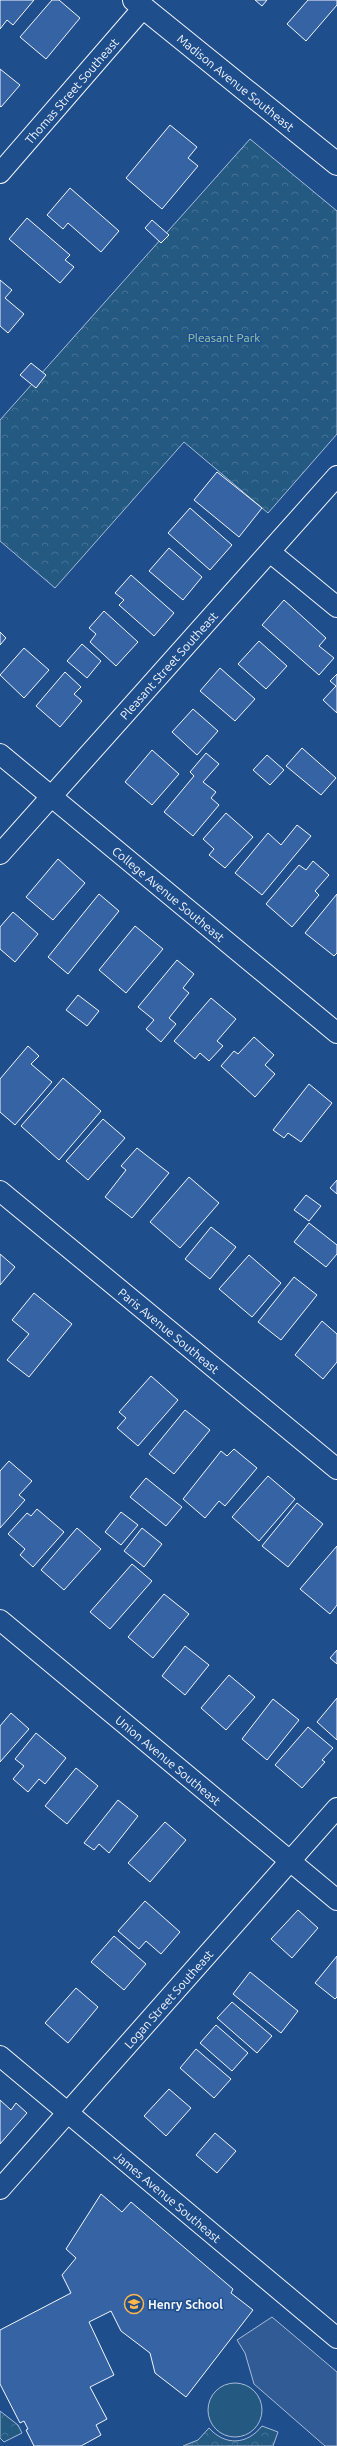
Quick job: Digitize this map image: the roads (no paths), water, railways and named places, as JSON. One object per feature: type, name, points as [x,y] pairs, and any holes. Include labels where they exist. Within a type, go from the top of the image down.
[{"type":"street","name":"Madison Avenue Southeast","points":[[139,4],[337,164]]},
{"type":"street","name":"Thomas Street Southeast","points":[[0,173],[139,4]]},
{"type":"street","name":"Pleasant Street Southeast","points":[[0,854],[337,476]]},
{"type":"street","points":[[270,552],[337,607]]},
{"type":"street","name":"College Avenue Southeast","points":[[0,754],[337,1033]]},
{"type":"street","name":"Paris Avenue Southeast","points":[[0,1191],[337,1469]]},
{"type":"street","name":"Union Avenue Southeast","points":[[0,1620],[337,1900]]},
{"type":"street","name":"Logan Street Southeast","points":[[0,2189],[337,1808]]},
{"type":"street","name":"James Avenue Southeast","points":[[0,2056],[337,2338]]},
{"type":"place","name":"Henry School","points":[[134,2304]]},
{"type":"park label","name":"Pleasant Park","points":[[224,337]]}]
